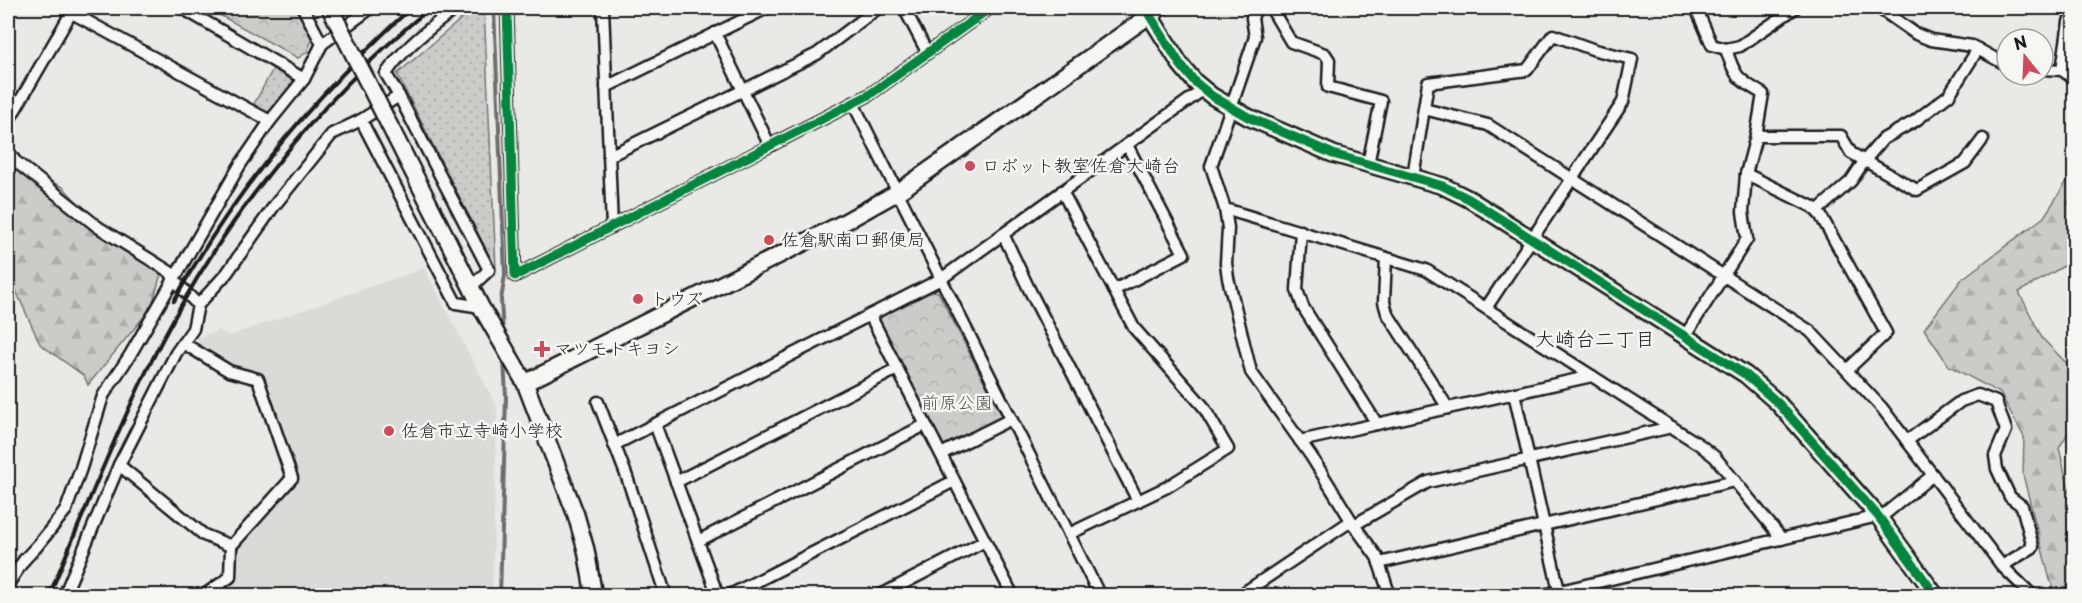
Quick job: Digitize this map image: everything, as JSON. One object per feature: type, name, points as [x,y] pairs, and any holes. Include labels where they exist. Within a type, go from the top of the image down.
[{"type":"street","points":[[182,8],[194,11],[304,79]]},
{"type":"street","points":[[303,8],[322,44]]},
{"type":"street","points":[[330,8],[481,307],[525,383],[576,515],[586,550],[594,596]]},
{"type":"street","points":[[8,584],[24,560],[66,510],[103,396],[130,355],[173,277],[240,165],[270,121],[304,79],[322,44],[357,12],[371,8]]},
{"type":"street","points":[[457,8],[435,24],[392,64],[386,74],[489,270],[471,286]]},
{"type":"street","points":[[507,8],[515,276],[869,95],[990,8]]},
{"type":"street","points":[[603,8],[612,226]]},
{"type":"street","points":[[606,87],[767,8]]},
{"type":"street","points":[[609,156],[817,54],[878,8]]},
{"type":"street","points":[[904,8],[927,52]]},
{"type":"street","points":[[1256,8],[1252,18],[1255,37],[1233,108],[1211,166],[1225,209],[1228,228],[1226,263],[1228,278],[1251,372],[1377,557],[1390,596]]},
{"type":"street","points":[[1271,8],[1291,42],[1325,54],[1329,60],[1328,87],[1381,101],[1368,164]]},
{"type":"street","points":[[1696,8],[1712,45],[1726,49],[1740,46],[1795,8]]},
{"type":"street","points":[[1879,8],[1916,34],[1931,40],[1972,46],[1995,58]]},
{"type":"street","points":[[8,122],[69,9],[270,121]]},
{"type":"street","points":[[2062,70],[2074,9]]},
{"type":"street","points":[[525,383],[841,224],[898,192],[1152,10],[1180,64],[1204,89],[1233,108],[1333,154],[1443,186],[1469,199],[1765,390],[1879,517],[1936,596]]},
{"type":"street","points":[[715,33],[770,146]]},
{"type":"street","points":[[1413,177],[1428,83],[1527,70],[1553,36],[1594,50],[1632,59],[1623,102],[1486,308]]},
{"type":"street","points":[[1684,336],[1747,238],[1743,212],[1746,174],[1756,136],[1763,94],[1739,79],[1732,70],[1726,49]]},
{"type":"street","points":[[1817,211],[1851,181],[1864,160],[1883,139],[1915,121],[1949,95],[1978,49]]},
{"type":"street","points":[[2055,70],[2062,70],[2074,79]]},
{"type":"street","points":[[614,445],[941,279],[1204,89]]},
{"type":"street","points":[[64,596],[119,465],[183,343],[193,329],[198,305],[227,273],[274,206],[332,134],[362,120],[399,96]]},
{"type":"street","points":[[853,103],[1100,596]]},
{"type":"street","points":[[1424,109],[1488,125],[1810,331],[1882,408],[2002,566],[2033,596]]},
{"type":"street","points":[[362,120],[456,303],[481,307]]},
{"type":"street","points":[[1756,136],[1841,136],[1851,153],[1917,190],[1965,163],[1983,139]]},
{"type":"street","points":[[1114,290],[1184,254],[1127,145]]},
{"type":"street","points":[[8,151],[15,161],[98,227],[170,272],[198,305]]},
{"type":"street","points":[[1746,174],[1814,207],[1886,333],[1847,370]]},
{"type":"street","points":[[1062,191],[1134,327],[1203,406],[1228,449],[1167,486],[1069,534]]},
{"type":"street","points":[[1225,209],[1426,270],[1672,427],[1715,457],[1782,538]]},
{"type":"street","points":[[1300,231],[1297,290],[1303,307],[1377,424]]},
{"type":"street","points":[[1003,234],[1138,501]]},
{"type":"street","points":[[1386,258],[1384,302],[1387,313],[1448,408]]},
{"type":"street","points":[[870,315],[1013,596]]},
{"type":"street","points":[[183,343],[229,371],[258,378],[292,478],[231,546],[230,577],[203,596]]},
{"type":"street","points":[[676,482],[897,369]]},
{"type":"street","points":[[1300,441],[1592,376]]},
{"type":"street","points":[[1514,393],[1559,591]]},
{"type":"street","points":[[1907,441],[1961,401],[1978,395],[1996,402],[2007,430],[1995,456],[1997,469],[2010,497],[2022,506],[2033,547],[2002,566]]},
{"type":"street","points":[[597,402],[627,477],[666,596]]},
{"type":"street","points":[[941,454],[1011,419]]},
{"type":"street","points":[[655,424],[718,596]]},
{"type":"street","points":[[698,541],[925,425]]},
{"type":"street","points":[[1239,596],[1352,523],[1428,482],[1672,427]]},
{"type":"street","points":[[119,465],[204,535],[231,546]]},
{"type":"street","points":[[1539,596],[1879,517],[1933,475]]},
{"type":"street","points":[[728,596],[954,481]]},
{"type":"street","points":[[1379,563],[1735,481]]},
{"type":"street","points":[[879,596],[985,541]]},
{"type":"shaded area","name":"佐倉市立寺崎小学校","points":[[424,268],[497,407],[492,595],[211,595],[237,577],[235,548],[287,492],[288,486],[297,481],[281,436],[283,435],[282,429],[277,423],[278,419],[265,378],[261,373],[244,369],[236,370],[219,357],[208,354],[201,348],[197,338],[219,330],[228,336]]},
{"type":"green space","points":[[207,8],[297,8],[313,37],[307,52],[298,58]]},
{"type":"green space","points":[[474,8],[484,8],[496,269],[397,74]]},
{"type":"green space","points":[[274,67],[293,78],[295,83],[267,114],[253,106]]},
{"type":"green space","points":[[8,151],[13,164],[63,187],[102,229],[161,274],[151,308],[88,385],[84,376],[40,344],[8,273]]},
{"type":"green space","points":[[2074,170],[2074,260],[2019,292],[2042,338],[2074,371],[2074,423],[2059,448],[2074,511],[2074,595],[2059,596],[2050,580],[2023,475],[2024,437],[2000,393],[1949,366],[1924,329],[1962,279],[2044,217]]},
{"type":"green space","name":"前原公園","points":[[933,291],[938,292],[1001,414],[1000,420],[948,447],[937,441],[879,321],[882,316]]},
{"type":"waterway","points":[[494,8],[505,275],[501,300],[503,334]]},
{"type":"waterway","points":[[500,596],[506,397],[504,359]]},
{"type":"railway","points":[[174,301],[223,220],[280,144],[343,74],[411,8]]},
{"type":"railway","points":[[49,596],[96,482],[147,370],[203,269],[235,220],[306,129],[345,86],[430,8]]},
{"type":"cycle path","points":[[507,8],[515,276],[869,95],[990,8]]},
{"type":"cycle path","points":[[1145,8],[1180,64],[1195,82],[1212,96],[1248,117],[1333,154],[1443,186],[1469,199],[1746,375],[1778,403],[1878,516],[1936,596]]},
{"type":"place","name":"ロボット教室佐倉大崎台","points":[[970,166]]},
{"type":"place","name":"佐倉駅南口郵便局","points":[[769,240]]},
{"type":"place","name":"トウズ","points":[[638,299]]},
{"type":"place","name":"マツモトキヨシ","points":[[542,349]]},
{"type":"place","name":"佐倉市立寺崎小学校","points":[[389,431]]},
{"type":"district","name":"大崎台二丁目","points":[[1595,339]]}]
